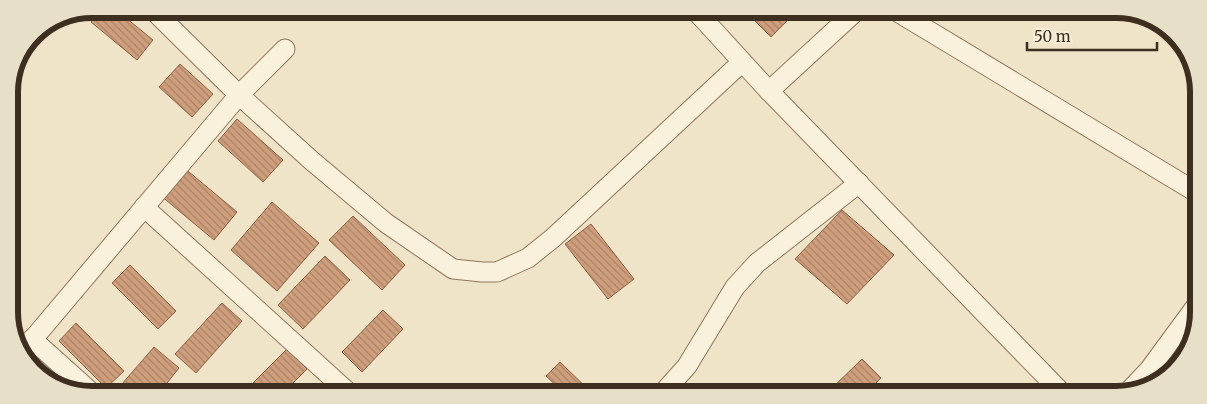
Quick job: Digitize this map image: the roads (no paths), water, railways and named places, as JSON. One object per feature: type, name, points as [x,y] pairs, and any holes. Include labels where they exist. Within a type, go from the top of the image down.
[{"type":"street","points":[[160,17],[239,95],[312,161],[386,223],[453,269],[482,272],[497,272],[528,258],[553,238],[742,62]]},
{"type":"street","points":[[701,17],[769,91],[1055,386]]},
{"type":"street","points":[[769,91],[849,17]]},
{"type":"street","points":[[906,17],[1190,188]]},
{"type":"street","points":[[83,386],[27,345],[239,95],[285,48]]},
{"type":"street","points":[[669,386],[687,366],[735,287],[757,262],[859,183]]},
{"type":"street","points":[[144,207],[341,386]]},
{"type":"street","points":[[1136,383],[1149,370],[1190,314]]}]
